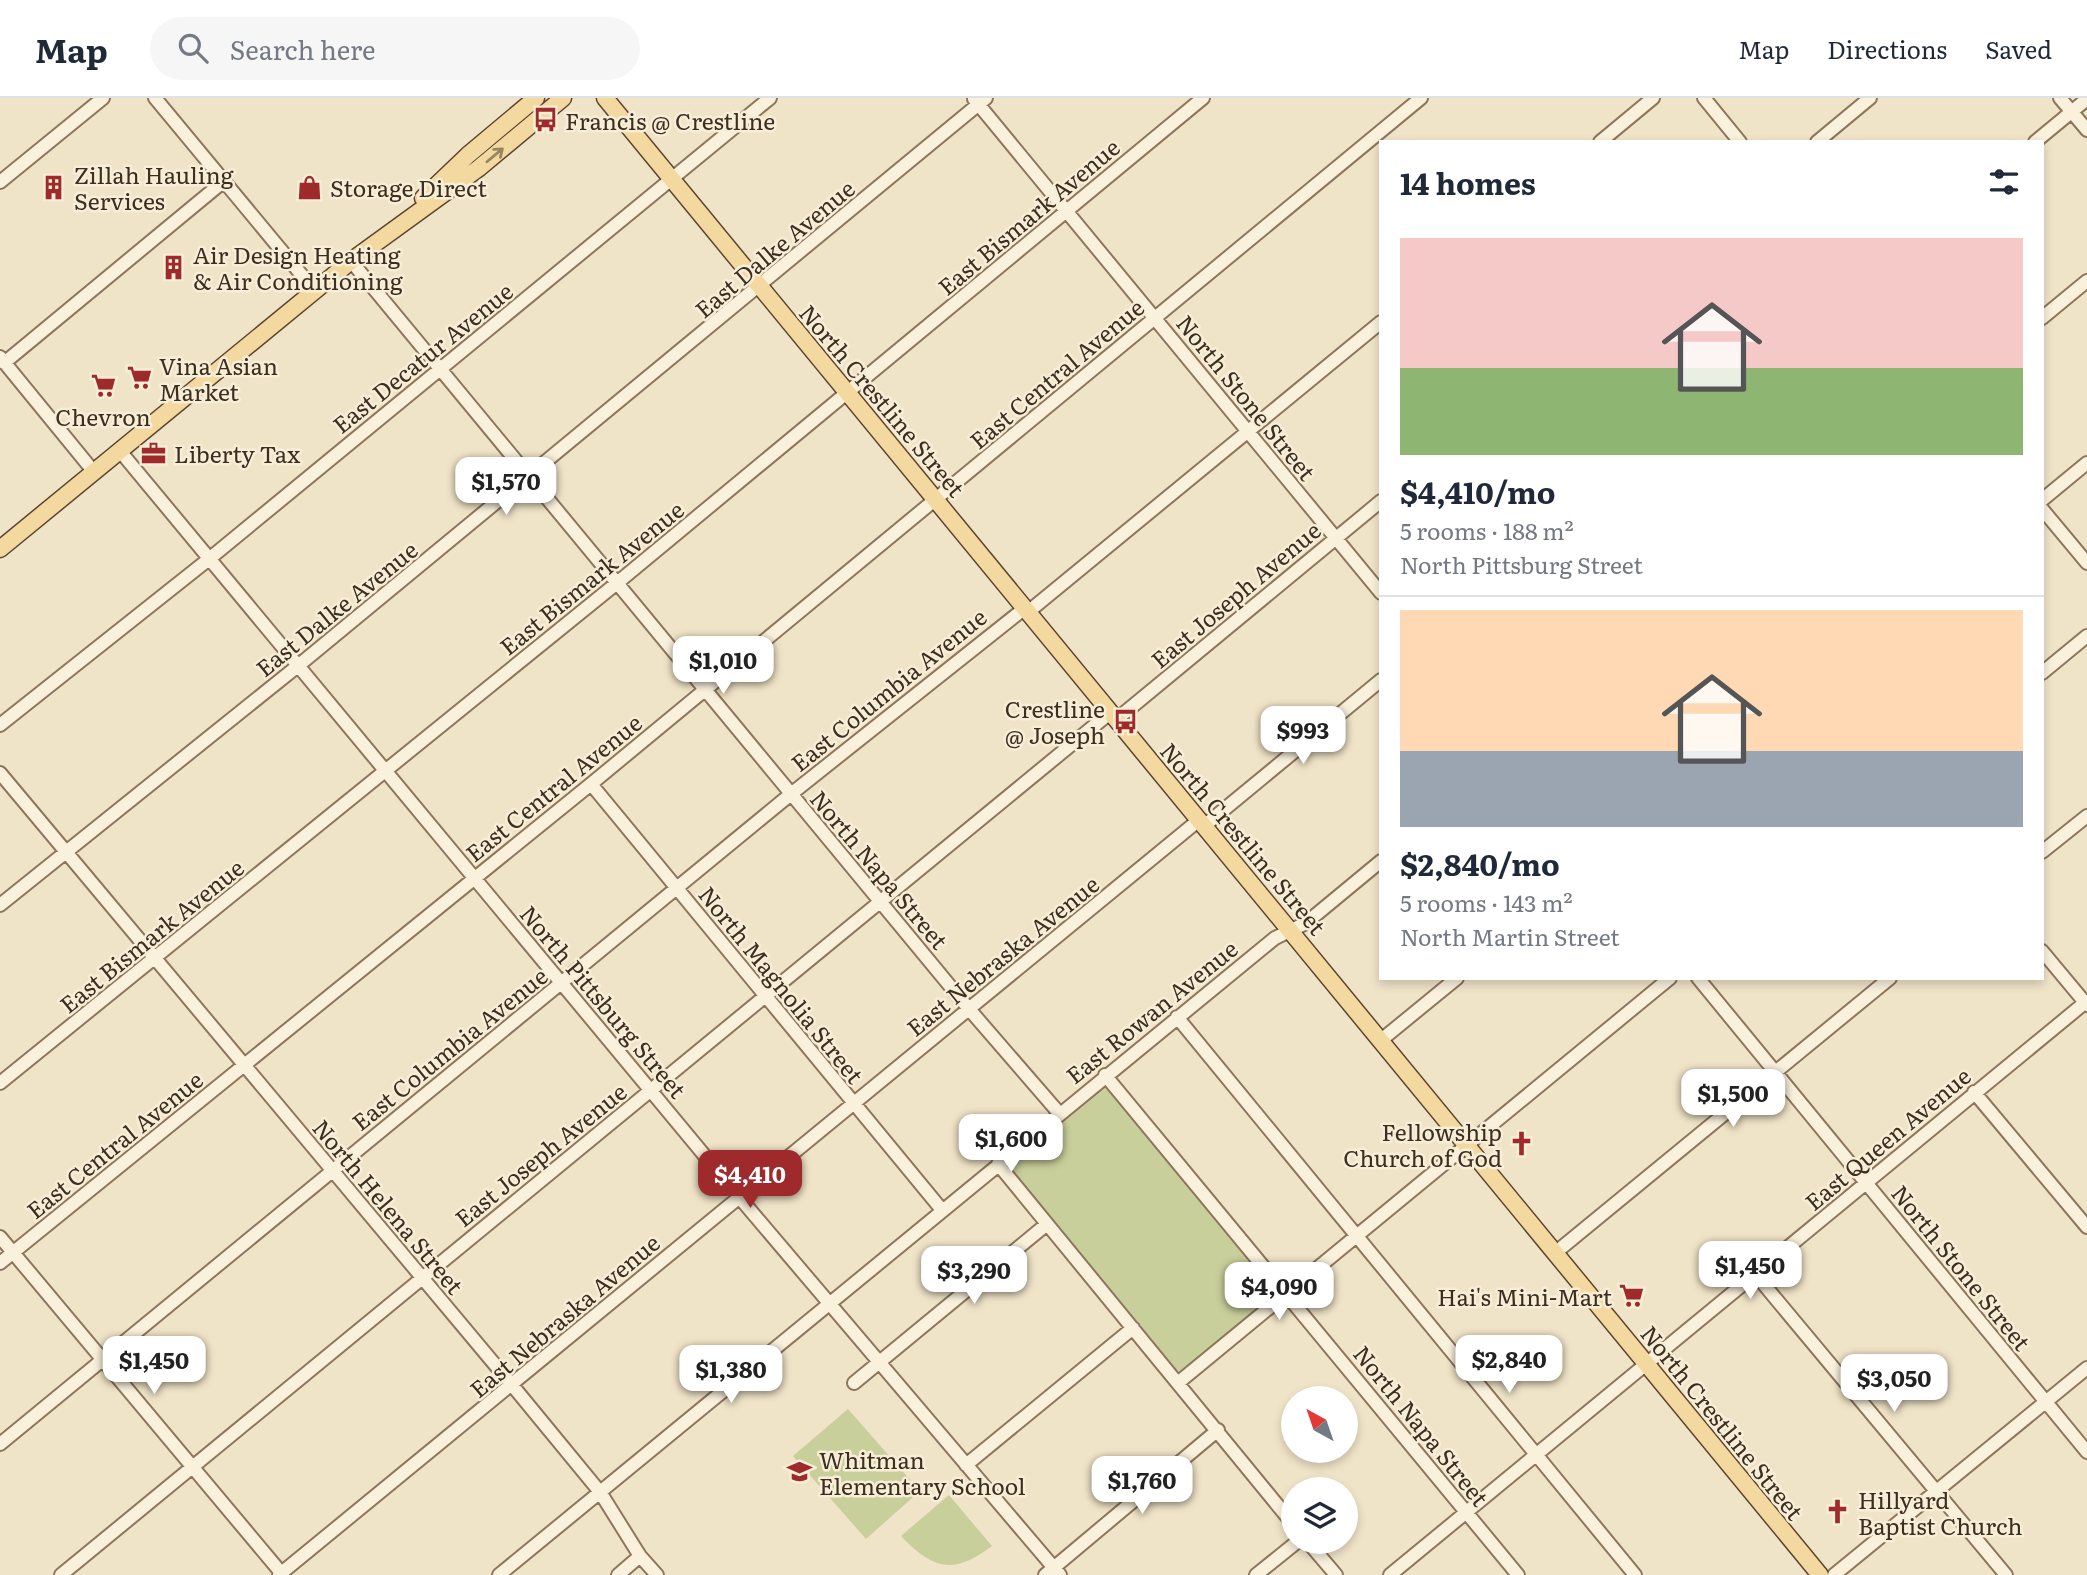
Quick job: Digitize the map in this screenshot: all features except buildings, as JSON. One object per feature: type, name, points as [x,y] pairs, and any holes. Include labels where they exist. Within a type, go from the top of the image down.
[{"type":"main road","points":[[380,238],[470,153],[536,98]]},
{"type":"main road","points":[[0,548],[351,261],[479,168],[563,98]]},
{"type":"main road","name":"North Crestline Street","points":[[605,98],[1820,1575]]},
{"type":"street","points":[[0,182],[103,98]]},
{"type":"street","points":[[155,98],[315,290]]},
{"type":"street","name":"East Decatur Avenue","points":[[0,725],[209,559],[770,98]]},
{"type":"street","name":"East Bismark Avenue","points":[[0,1083],[617,583],[1203,98]]},
{"type":"street","points":[[1602,140],[1653,98]]},
{"type":"street","points":[[1704,98],[1738,140]]},
{"type":"street","points":[[1819,140],[1870,98]]},
{"type":"street","points":[[2060,98],[2087,130]]},
{"type":"street","points":[[2037,140],[2087,99]]},
{"type":"street","name":"North Stone Street","points":[[979,100],[1066,212],[1379,591]]},
{"type":"street","name":"East Dalke Avenue","points":[[0,905],[299,665],[760,287],[979,100]]},
{"type":"street","name":"East Central Avenue","points":[[0,1263],[591,784],[1416,100]]},
{"type":"street","points":[[1371,139],[1379,149]]},
{"type":"street","points":[[94,472],[2,360],[224,181]]},
{"type":"street","name":"North Napa Street","points":[[351,261],[880,902],[1059,1114]]},
{"type":"street","points":[[2044,316],[2087,281]]},
{"type":"street","name":"East Columbia Avenue","points":[[0,1444],[791,794],[1026,610],[1379,324]]},
{"type":"street","name":"North Pittsburg Street","points":[[120,451],[561,983],[966,1465],[1053,1573]]},
{"type":"street","points":[[2044,498],[2087,463]]},
{"type":"street","name":"East Joseph Avenue","points":[[61,1575],[880,902],[1379,503]]},
{"type":"street","points":[[2044,511],[2087,563]]},
{"type":"street","points":[[2044,671],[2087,636]]},
{"type":"street","name":"East Nebraska Avenue","points":[[282,1574],[969,1009],[1379,682]]},
{"type":"street","name":"North Helena Street","points":[[0,773],[600,1492],[640,1556],[657,1575]]},
{"type":"street","name":"North Magnolia Street","points":[[591,784],[942,1210]]},
{"type":"street","points":[[2044,850],[2087,816]]},
{"type":"street","name":"East Rowan Avenue","points":[[499,1575],[1105,1075],[1275,938],[1306,923],[1379,863]]},
{"type":"street","points":[[2044,953],[2086,1003]]},
{"type":"street","points":[[1381,1041],[1455,980]]},
{"type":"street","points":[[1179,1382],[1668,980]]},
{"type":"street","name":"North Stone Street","points":[[1700,980],[2087,1452]]},
{"type":"street","points":[[1555,1253],[1887,980]]},
{"type":"street","name":"East Queen Avenue","points":[[1390,1575],[1974,1092],[2086,1003]]},
{"type":"street","points":[[1177,1017],[1634,1575]]},
{"type":"street","name":"North Napa Street","points":[[1105,1075],[1518,1575]]},
{"type":"street","points":[[1974,1092],[2087,1227]]},
{"type":"street","points":[[998,1164],[1281,1509]]},
{"type":"street","points":[[854,1383],[1047,1224]]},
{"type":"street","points":[[0,1237],[282,1574]]},
{"type":"street","points":[[1756,1275],[2006,1575]]},
{"type":"street","points":[[966,1465],[1133,1328]]},
{"type":"street","points":[[1834,1575],[2087,1368]]},
{"type":"street","points":[[1053,1573],[1218,1430]]},
{"type":"street","points":[[1256,1575],[1282,1554]]},
{"type":"street","points":[[1318,1554],[1336,1575]]},
{"type":"street","points":[[618,1575],[640,1556]]},
{"type":"green space","points":[[1105,1088],[1110,1088],[1277,1292],[1181,1371],[1175,1370],[1011,1169],[1014,1163]]},
{"type":"green space","points":[[848,1409],[920,1491],[866,1539],[793,1456]]},
{"type":"green space","points":[[949,1495],[992,1546],[955,1565],[934,1562],[901,1536]]},
{"type":"place","name":"Francis @ Crestline","points":[[545,120]]},
{"type":"place","name":"Zillah Hauling Services","points":[[54,187]]},
{"type":"place","name":"Storage Direct","points":[[310,187]]},
{"type":"place","name":"Air Design Heating & Air Conditioning","points":[[173,267]]},
{"type":"place","name":"Vina Asian Market","points":[[139,378]]},
{"type":"place","name":"Chevron","points":[[103,386]]},
{"type":"place","name":"Liberty Tax","points":[[154,453]]},
{"type":"place","name":"Crestline @ Joseph","points":[[1125,721]]},
{"type":"place","name":"Fellowship Church of God","points":[[1522,1144]]},
{"type":"place","name":"Hai's Mini-Mart","points":[[1632,1296]]},
{"type":"place","name":"Whitman Elementary School","points":[[799,1472]]},
{"type":"place","name":"Hillyard Baptist Church","points":[[1838,1512]]}]
